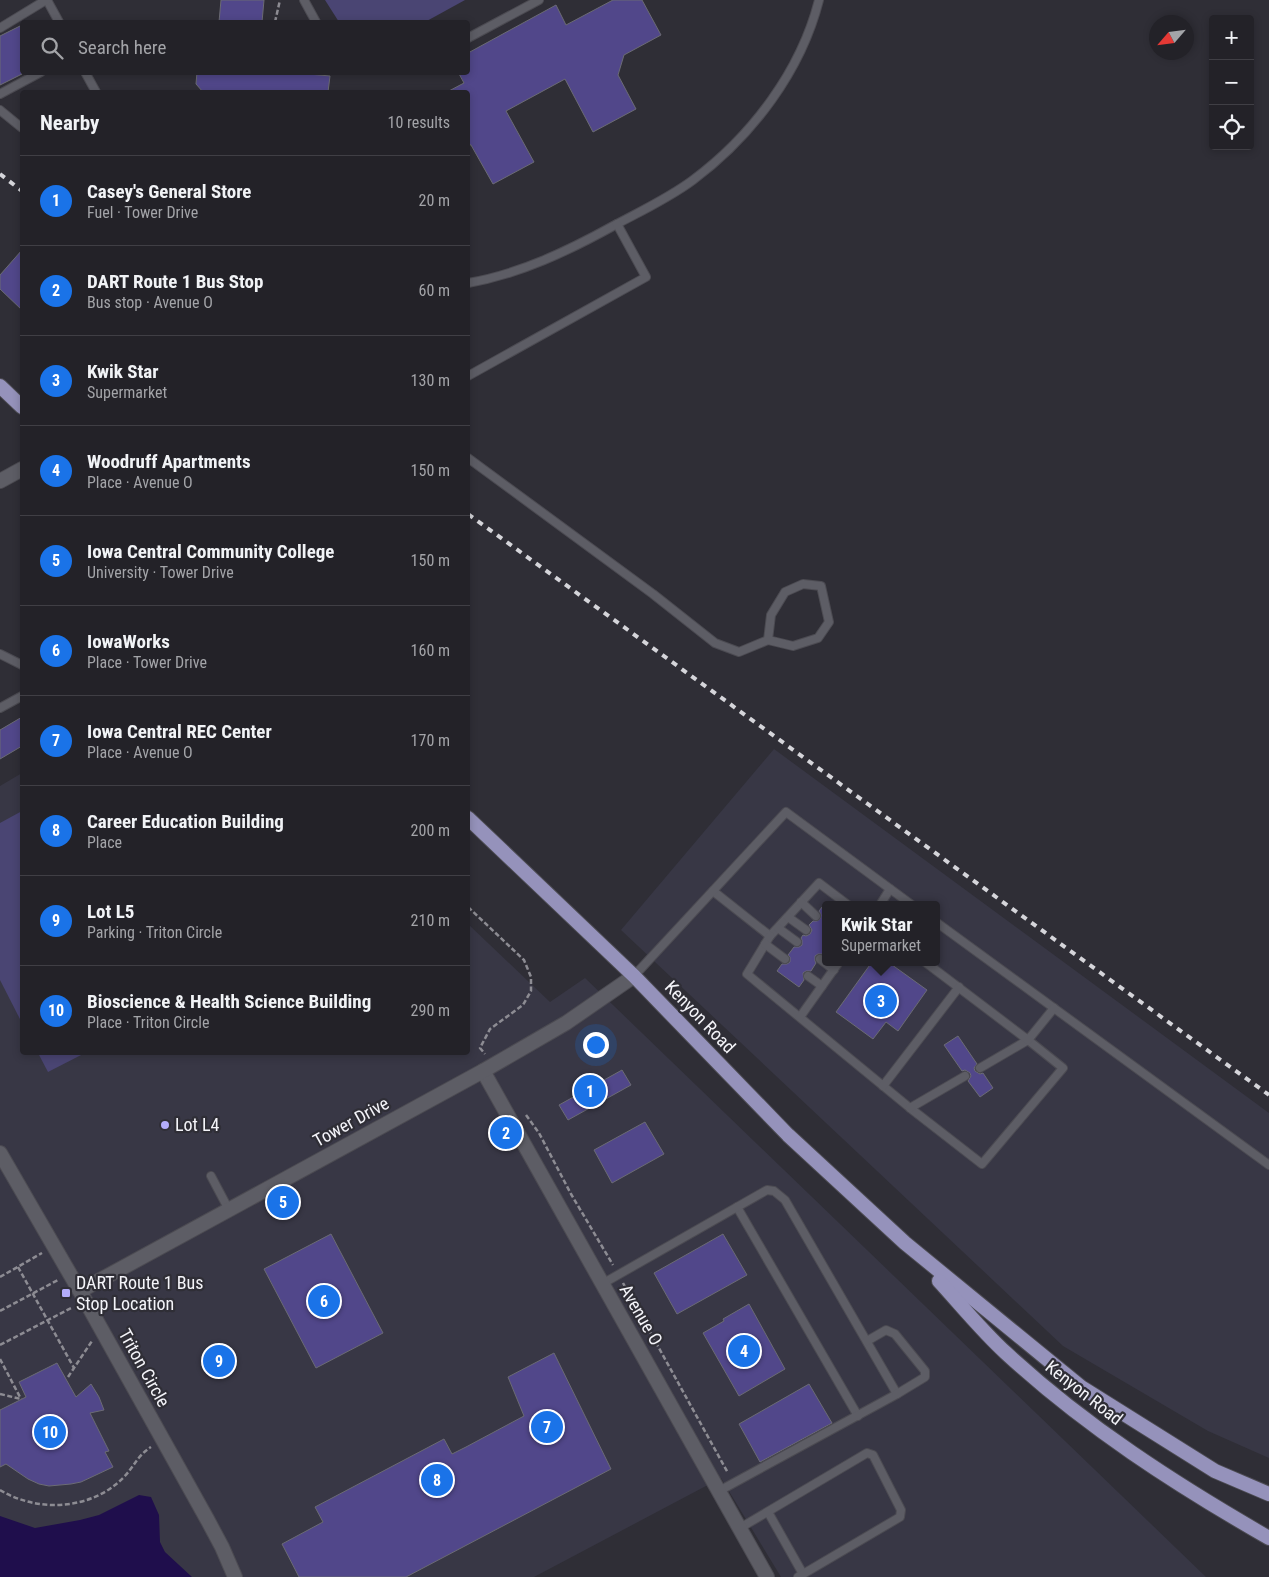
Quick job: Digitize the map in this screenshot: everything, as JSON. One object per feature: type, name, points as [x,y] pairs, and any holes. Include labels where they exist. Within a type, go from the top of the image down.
[{"type":"main road","points":[[0,386],[20,405]]},
{"type":"main road","name":"Kenyon Road","points":[[470,820],[634,976],[788,1135],[905,1243],[1081,1387],[1216,1470],[1269,1494]]},
{"type":"main road","name":"Kenyon Road","points":[[905,1243],[1004,1352],[1065,1405],[1137,1458],[1269,1538]]},
{"type":"street","points":[[0,481],[20,470]]},
{"type":"street","name":"Tower Drive","points":[[82,1296],[229,1210],[488,1069],[566,1023],[634,976]]},
{"type":"street","name":"Avenue O","points":[[488,1069],[602,1284],[768,1577]]},
{"type":"street","name":"Triton Circle","points":[[0,1152],[101,1328],[222,1547],[236,1577]]},
{"type":"lane","points":[[0,28],[46,0],[58,20]]},
{"type":"lane","points":[[304,0],[315,20]]},
{"type":"lane","points":[[470,37],[539,0]]},
{"type":"lane","points":[[470,283],[522,270],[590,239],[667,197],[693,180],[722,156],[749,128],[771,98],[795,63],[808,34],[819,0]]},
{"type":"lane","points":[[0,94],[35,75]]},
{"type":"lane","points":[[87,75],[95,90]]},
{"type":"lane","points":[[0,110],[20,126]]},
{"type":"lane","points":[[470,375],[646,277],[617,224]]},
{"type":"lane","points":[[470,459],[653,594],[715,643],[738,652],[768,640],[793,646],[818,638],[830,622],[821,586],[803,584],[785,592],[771,615],[768,640]]},
{"type":"lane","points":[[0,654],[20,664]]},
{"type":"lane","points":[[0,708],[20,697]]},
{"type":"lane","points":[[634,976],[786,812],[906,901]]},
{"type":"lane","points":[[843,901],[819,883],[770,936],[747,974],[910,1108],[982,1164],[1063,1068],[930,966]]},
{"type":"lane","points":[[882,901],[890,889]]},
{"type":"lane","points":[[713,891],[770,936]]},
{"type":"lane","points":[[801,902],[816,916]]},
{"type":"lane","points":[[788,917],[806,930]]},
{"type":"lane","points":[[940,925],[1269,1165]]},
{"type":"lane","points":[[778,928],[797,942]]},
{"type":"lane","points":[[765,944],[785,959]]},
{"type":"lane","points":[[829,966],[834,970]]},
{"type":"lane","points":[[800,1017],[836,966]]},
{"type":"lane","points":[[808,976],[822,986]]},
{"type":"lane","points":[[883,1086],[959,988]]},
{"type":"lane","points":[[980,1068],[1028,1040],[1054,1008]]},
{"type":"lane","points":[[910,1108],[965,1076]]},
{"type":"lane","points":[[211,1176],[229,1210]]},
{"type":"lane","points":[[602,1284],[767,1190],[774,1191],[786,1200],[896,1394]]},
{"type":"lane","points":[[737,1207],[858,1416]]},
{"type":"lane","points":[[719,1491],[858,1416],[925,1377],[925,1371],[895,1334],[886,1330],[867,1341]]},
{"type":"lane","points":[[740,1528],[867,1453],[873,1456],[902,1510],[900,1517],[801,1576],[768,1512]]},
{"type":"path","points":[[275,20],[280,0]]},
{"type":"path","points":[[470,909],[524,960],[531,977],[531,991],[523,1005],[490,1029],[480,1048],[488,1069]]},
{"type":"path","points":[[524,1112],[539,1133],[571,1194],[618,1274],[734,1483]]},
{"type":"path","points":[[0,1277],[54,1246]]},
{"type":"path","points":[[18,1267],[74,1368]]},
{"type":"path","points":[[0,1311],[70,1274]]},
{"type":"path","points":[[0,1346],[48,1320],[82,1296]]},
{"type":"path","points":[[68,1377],[101,1328]]},
{"type":"path","points":[[0,1359],[21,1399],[0,1394]]},
{"type":"path","points":[[0,1490],[10,1496],[41,1505],[59,1506],[95,1498],[111,1489],[125,1477],[142,1452],[162,1440]]},
{"type":"shaded area","points":[[325,0],[465,0],[429,20],[338,20]]},
{"type":"shaded area","points":[[774,749],[1269,1113],[1269,1458],[1208,1431],[1063,1346],[621,930]]},
{"type":"shaded area","points":[[20,774],[20,1055],[470,1055],[470,926],[550,1002],[585,978],[1206,1577],[781,1577],[721,1478],[534,1577],[0,1577],[0,786]]},
{"type":"shaded area","points":[[20,812],[20,1019],[0,980],[0,823]]},
{"type":"shaded area","points":[[39,1055],[81,1055],[48,1072]]},
{"type":"shaded area","points":[[139,1495],[151,1497],[159,1515],[160,1542],[165,1552],[192,1577],[0,1577],[0,1516],[35,1528],[99,1515]]},
{"type":"building","points":[[221,0],[264,0],[262,20],[219,20]]},
{"type":"building","points":[[613,0],[642,0],[661,35],[624,55],[618,75],[636,109],[593,132],[565,79],[506,111],[534,162],[493,184],[470,145],[470,90],[451,90],[464,83],[460,75],[470,75],[470,52],[556,5],[566,25]]},
{"type":"building","points":[[20,26],[20,75],[0,85],[0,36]]},
{"type":"building","points":[[197,75],[330,76],[328,90],[201,90],[196,84]]},
{"type":"building","points":[[20,252],[20,308],[0,289],[0,275]]},
{"type":"building","points":[[20,718],[20,747],[0,759],[0,730]]},
{"type":"building","points":[[822,907],[822,954],[815,956],[816,963],[811,971],[803,973],[804,980],[799,987],[777,971],[782,964],[790,962],[788,955],[794,947],[802,945],[801,938],[803,935],[810,934],[812,930],[809,925],[813,921],[820,919],[819,911]]},
{"type":"building","points":[[869,966],[894,966],[927,990],[898,1031],[886,1022],[873,1039],[836,1012]]},
{"type":"building","points":[[958,1036],[977,1064],[974,1068],[975,1071],[980,1074],[983,1073],[993,1088],[980,1097],[968,1081],[971,1076],[970,1073],[965,1070],[962,1071],[944,1045]]},
{"type":"building","points":[[622,1070],[631,1085],[568,1120],[559,1105]]},
{"type":"building","points":[[645,1122],[664,1154],[612,1183],[594,1150]]},
{"type":"building","points":[[331,1234],[383,1333],[316,1368],[264,1269]]},
{"type":"building","points":[[723,1234],[747,1275],[677,1314],[654,1273]]},
{"type":"building","points":[[749,1304],[785,1369],[739,1396],[703,1333]]},
{"type":"building","points":[[554,1353],[611,1469],[406,1577],[299,1577],[282,1544],[323,1522],[315,1507],[444,1439],[452,1454],[524,1416],[508,1377]]},
{"type":"building","points":[[57,1363],[76,1397],[91,1384],[99,1397],[104,1410],[90,1413],[109,1451],[105,1452],[113,1467],[81,1482],[49,1486],[28,1479],[6,1464],[0,1467],[0,1410],[26,1397],[19,1382]]},
{"type":"building","points":[[809,1384],[832,1423],[760,1462],[739,1424]]},
{"type":"railway","points":[[0,174],[20,189]]},
{"type":"railway","points":[[470,515],[1269,1095]]},
{"type":"place","name":"Kwik Star","points":[[881,1001]]},
{"type":"place","name":"Casey's General Store","points":[[590,1091]]},
{"type":"place","name":"Lot L4","points":[[165,1125]]},
{"type":"place","name":"DART Route 1 Bus Stop","points":[[506,1133]]},
{"type":"place","name":"Iowa Central Community College","points":[[283,1202]]},
{"type":"place","name":"DART Route 1 Bus Stop Location","points":[[66,1293]]},
{"type":"place","name":"IowaWorks","points":[[324,1301]]},
{"type":"place","name":"Woodruff Apartments","points":[[744,1351]]},
{"type":"place","name":"Lot L5","points":[[219,1361]]},
{"type":"place","name":"Iowa Central REC Center","points":[[547,1427]]},
{"type":"place","name":"Bioscience & Health Science Building","points":[[50,1432]]},
{"type":"place","name":"Career Education Building","points":[[437,1480]]}]
